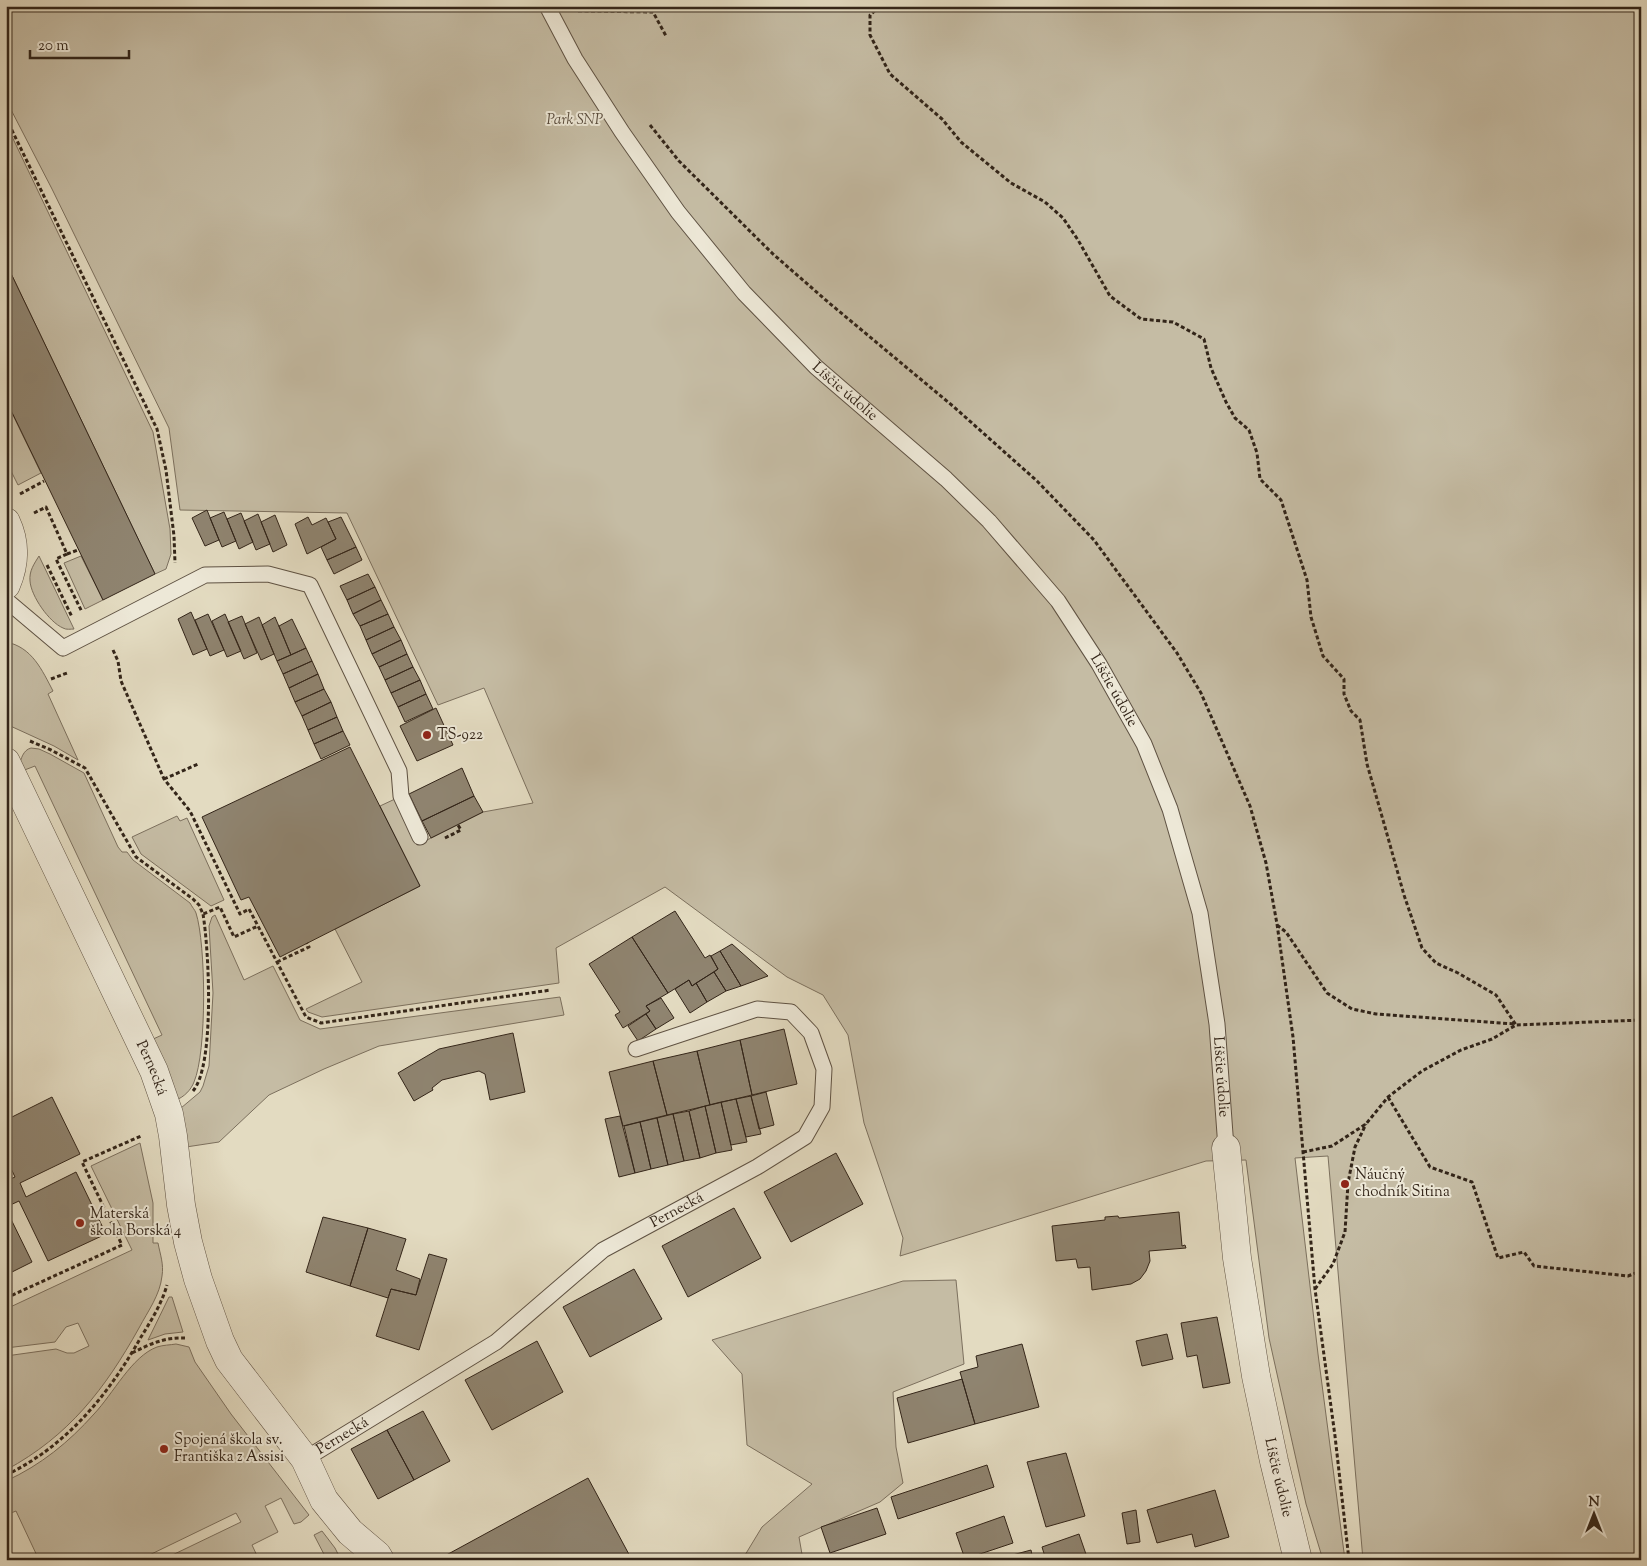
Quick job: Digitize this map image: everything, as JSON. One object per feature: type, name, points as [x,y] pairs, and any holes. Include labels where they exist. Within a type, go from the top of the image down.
[{"type":"street","points":[[6,522],[14,545],[14,563],[6,585]]},
{"type":"street","name":"Pernecká","points":[[6,762],[154,1070],[170,1122],[188,1242],[201,1288],[220,1341],[239,1373],[305,1460],[324,1500],[350,1532],[377,1555],[380,1560]]},
{"type":"street","name":"Líščie údolie","points":[[1226,1148],[1237,1258],[1256,1376],[1298,1560]]},
{"type":"lane","name":"Líščie údolie","points":[[546,6],[576,59],[622,132],[678,212],[744,293],[816,367],[946,479],[989,521],[1058,601],[1099,664],[1144,744],[1170,809],[1200,913],[1217,1024],[1226,1148]]},
{"type":"lane","points":[[6,600],[63,648],[204,575],[268,574],[310,585],[399,771],[401,796],[420,837]]},
{"type":"lane","name":"Pernecká","points":[[305,1460],[496,1342],[603,1250],[757,1167],[804,1137],[822,1107],[824,1069],[812,1033],[791,1012],[756,1009],[636,1049]]},
{"type":"path","points":[[576,6],[578,12],[653,12],[666,36]]},
{"type":"path","points":[[880,6],[870,15],[870,35],[890,74],[942,119],[961,142],[1011,182],[1045,202],[1062,218],[1078,240],[1110,296],[1141,320],[1173,322],[1204,339],[1211,368],[1226,402],[1235,418],[1250,430],[1257,453],[1260,479],[1281,500],[1307,580],[1311,618],[1324,656],[1344,679],[1344,694],[1351,711],[1360,720],[1368,764],[1380,809],[1404,895],[1422,948],[1436,963],[1458,973],[1496,996],[1516,1024]]},
{"type":"path","points":[[6,118],[157,429],[166,470],[176,558],[174,567]]},
{"type":"path","points":[[649,124],[679,161],[773,254],[961,413],[1037,481],[1094,540],[1177,653],[1201,692],[1250,806],[1266,864],[1277,924],[1293,1037],[1315,1289],[1335,1436],[1349,1560]]},
{"type":"path","points":[[15,497],[44,480]]},
{"type":"path","points":[[32,514],[46,507],[68,554]]},
{"type":"path","points":[[78,550],[56,559],[86,619]]},
{"type":"path","points":[[47,565],[76,624]]},
{"type":"path","points":[[118,661],[121,681],[164,778],[190,811],[240,914],[249,910],[306,1017],[321,1023],[551,990]]},
{"type":"path","points":[[23,738],[85,768],[136,857],[199,905],[203,914],[208,970],[208,1018],[203,1073],[199,1085],[192,1092]]},
{"type":"path","points":[[164,778],[198,764]]},
{"type":"path","points":[[203,914],[220,907],[234,937],[258,926]]},
{"type":"path","points":[[1277,924],[1286,932],[1327,993],[1352,1009],[1376,1014],[1516,1024],[1641,1020]]},
{"type":"path","points":[[277,962],[309,947],[307,943]]},
{"type":"path","points":[[1315,1289],[1333,1264],[1345,1232],[1348,1183],[1355,1147],[1366,1124],[1388,1097],[1422,1070],[1461,1050],[1492,1039],[1516,1024]]},
{"type":"path","points":[[1388,1097],[1430,1167],[1472,1182],[1498,1258],[1524,1252],[1534,1266],[1628,1276],[1641,1271]]},
{"type":"path","points":[[1303,1152],[1332,1146],[1366,1124]]},
{"type":"path","points":[[6,1298],[122,1245],[82,1162],[147,1133]]},
{"type":"path","points":[[6,1475],[30,1463],[66,1435],[103,1396],[132,1354],[152,1318],[168,1282]]},
{"type":"path","points":[[132,1354],[148,1344],[163,1340],[191,1338]]},
{"type":"green space","name":"Park SNP","points":[[6,6],[1641,6],[1641,1560],[1363,1560],[1328,1156],[1295,1158],[1345,1560],[1323,1560],[1306,1504],[1269,1338],[1246,1160],[1206,1161],[900,1256],[903,1238],[864,1123],[848,1035],[823,995],[787,977],[665,887],[556,948],[559,983],[322,1017],[308,1012],[306,1009],[362,982],[335,929],[420,886],[380,806],[395,799],[417,845],[483,812],[533,803],[484,688],[438,705],[347,513],[180,510],[169,428],[52,189],[6,100]]},
{"type":"green space","points":[[6,124],[153,432],[170,529],[171,554],[166,569],[155,574],[6,263]]},
{"type":"green space","points":[[8,405],[41,473],[18,485],[6,461],[6,406]]},
{"type":"green space","points":[[39,556],[74,629],[64,629],[58,625],[37,601],[31,587],[30,574]]},
{"type":"green space","points":[[81,556],[103,600],[85,609],[64,563]]},
{"type":"green space","points":[[6,642],[23,649],[35,660],[40,668],[53,691],[48,694],[78,760],[54,746],[6,724]]},
{"type":"green space","points":[[31,748],[50,754],[84,773],[122,852],[127,852],[133,860],[190,903],[196,912],[202,948],[204,998],[201,1047],[193,1085],[184,1095],[176,1100],[151,1040],[162,1035],[35,766],[22,771],[19,766],[24,753]]},
{"type":"green space","points":[[177,816],[180,821],[187,818],[224,900],[211,906],[141,854],[132,837]]},
{"type":"green space","points":[[215,915],[244,980],[273,966],[300,1020],[320,1029],[560,997],[564,1015],[379,1046],[269,1095],[219,1142],[186,1147],[181,1108],[200,1092],[209,1066],[213,993],[209,926],[212,917]]},
{"type":"green space","points":[[140,1143],[153,1203],[153,1243],[158,1243],[162,1263],[161,1283],[156,1296],[126,1350],[99,1391],[67,1426],[49,1442],[6,1470],[6,1396],[12,1392],[6,1381],[6,1356],[56,1349],[67,1353],[74,1353],[89,1346],[78,1323],[66,1327],[55,1342],[6,1348],[6,1309],[132,1250],[91,1166]]},
{"type":"green space","points":[[956,1280],[964,1364],[893,1392],[896,1447],[903,1483],[880,1502],[799,1537],[803,1560],[742,1560],[762,1527],[812,1484],[747,1445],[742,1374],[712,1340],[903,1281]]},
{"type":"green space","points":[[169,1297],[172,1297],[183,1332],[165,1334],[148,1340]]},
{"type":"green space","name":"Spojená škola sv. Františka z Assisi","points":[[176,1344],[189,1347],[195,1362],[231,1414],[309,1515],[301,1522],[294,1524],[281,1498],[265,1506],[278,1532],[252,1545],[259,1560],[162,1560],[241,1522],[236,1513],[139,1560],[39,1560],[16,1511],[6,1515],[6,1481],[43,1460],[75,1434],[101,1406],[139,1358],[157,1347]]},
{"type":"green space","points":[[322,1531],[335,1548],[341,1560],[327,1560],[314,1535]]},
{"type":"building","points":[[6,263],[155,574],[103,600],[6,400]]},
{"type":"building","points":[[207,510],[219,540],[205,546],[192,518]]},
{"type":"building","points":[[224,512],[236,541],[222,547],[210,518]]},
{"type":"building","points":[[241,513],[253,542],[239,549],[227,519]]},
{"type":"building","points":[[258,514],[270,544],[256,550],[244,521]]},
{"type":"building","points":[[275,515],[287,545],[273,552],[261,522]]},
{"type":"building","points":[[308,517],[312,525],[326,518],[336,539],[307,554],[295,524]]},
{"type":"building","points":[[341,517],[356,547],[327,560],[321,547],[336,539],[328,522]]},
{"type":"building","points":[[356,547],[362,560],[334,574],[327,560]]},
{"type":"building","points":[[368,574],[375,587],[347,600],[340,586]]},
{"type":"building","points":[[375,587],[381,600],[353,614],[347,600]]},
{"type":"building","points":[[381,600],[388,614],[360,626],[353,614]]},
{"type":"building","points":[[191,612],[207,649],[193,655],[178,619]]},
{"type":"building","points":[[208,614],[224,650],[210,656],[195,620]]},
{"type":"building","points":[[225,614],[241,651],[227,657],[212,621]]},
{"type":"building","points":[[388,614],[394,627],[366,640],[360,626]]},
{"type":"building","points":[[242,616],[257,653],[244,659],[228,622]]},
{"type":"building","points":[[259,617],[274,654],[261,660],[245,624]]},
{"type":"building","points":[[275,617],[291,655],[277,661],[262,625]]},
{"type":"building","points":[[292,619],[306,648],[291,655],[279,626]]},
{"type":"building","points":[[394,627],[401,640],[372,654],[366,640]]},
{"type":"building","points":[[401,640],[407,654],[379,667],[372,654]]},
{"type":"building","points":[[306,648],[312,661],[283,674],[277,661]]},
{"type":"building","points":[[407,654],[413,667],[385,680],[379,667]]},
{"type":"building","points":[[312,661],[318,674],[289,688],[283,674]]},
{"type":"building","points":[[413,667],[420,680],[391,693],[385,680]]},
{"type":"building","points":[[318,674],[324,689],[295,702],[289,688]]},
{"type":"building","points":[[420,680],[426,694],[398,707],[391,693]]},
{"type":"building","points":[[324,689],[331,702],[302,716],[295,702]]},
{"type":"building","points":[[426,694],[433,709],[405,722],[398,707]]},
{"type":"building","points":[[331,702],[337,717],[308,730],[302,716]]},
{"type":"building","name":"TS-922","points":[[436,708],[453,745],[417,761],[400,726]]},
{"type":"building","points":[[337,717],[343,731],[314,744],[308,730]]},
{"type":"building","points":[[343,731],[350,745],[321,759],[314,744]]},
{"type":"building","points":[[350,747],[420,886],[280,957],[249,897],[241,900],[202,817]]},
{"type":"building","points":[[462,768],[474,796],[422,821],[409,794]]},
{"type":"building","points":[[474,796],[483,812],[431,838],[422,821]]},
{"type":"building","points":[[675,911],[705,958],[710,955],[718,969],[692,986],[689,980],[668,993],[632,937]]},
{"type":"building","points":[[632,937],[668,993],[646,1006],[650,1011],[623,1028],[615,1015],[620,1012],[589,964]]},
{"type":"building","points":[[732,944],[768,976],[741,986],[720,951]]},
{"type":"building","points":[[720,951],[741,986],[726,991],[714,972],[718,969],[711,956]]},
{"type":"building","points":[[714,972],[726,991],[707,1002],[696,983]]},
{"type":"building","points":[[689,980],[692,986],[696,983],[707,1002],[690,1013],[675,989]]},
{"type":"building","points":[[661,998],[674,1018],[656,1029],[646,1014],[650,1011],[646,1006]]},
{"type":"building","points":[[646,1014],[656,1029],[638,1041],[628,1026]]},
{"type":"building","points":[[784,1029],[797,1084],[752,1095],[740,1040]]},
{"type":"building","points":[[513,1033],[525,1092],[490,1100],[485,1074],[479,1071],[442,1080],[432,1088],[433,1090],[414,1101],[398,1073],[439,1049]]},
{"type":"building","points":[[740,1040],[752,1095],[710,1105],[697,1051]]},
{"type":"building","points":[[697,1051],[710,1105],[667,1115],[653,1061]]},
{"type":"building","points":[[653,1061],[667,1115],[623,1126],[609,1072]]},
{"type":"building","points":[[766,1092],[774,1125],[759,1129],[751,1096]]},
{"type":"building","points":[[751,1096],[761,1134],[746,1137],[736,1099]]},
{"type":"building","points":[[52,1097],[80,1154],[20,1183],[26,1197],[76,1172],[106,1234],[48,1261],[19,1201],[6,1207],[6,1181],[15,1177],[6,1158],[6,1120]]},
{"type":"building","points":[[736,1099],[747,1142],[731,1145],[721,1102]]},
{"type":"building","points":[[721,1102],[732,1150],[716,1153],[705,1106]]},
{"type":"building","points":[[705,1106],[716,1153],[700,1158],[689,1111]]},
{"type":"building","points":[[689,1111],[700,1158],[684,1161],[673,1114]]},
{"type":"building","points":[[673,1114],[684,1161],[668,1165],[657,1118]]},
{"type":"building","points":[[620,1116],[635,1173],[619,1177],[605,1119]]},
{"type":"building","points":[[657,1118],[668,1165],[651,1169],[640,1122]]},
{"type":"building","points":[[640,1122],[651,1169],[635,1173],[624,1126]]},
{"type":"building","points":[[836,1153],[863,1204],[791,1242],[764,1192]]},
{"type":"building","points":[[734,1208],[761,1258],[688,1297],[662,1246]]},
{"type":"building","points":[[6,1209],[32,1262],[6,1275]]},
{"type":"building","points":[[1179,1212],[1182,1246],[1185,1245],[1186,1248],[1149,1251],[1150,1261],[1146,1271],[1140,1279],[1131,1284],[1092,1290],[1090,1267],[1078,1268],[1076,1259],[1056,1261],[1052,1226],[1105,1220],[1105,1217],[1118,1216],[1119,1218]]},
{"type":"building","points":[[323,1217],[368,1228],[350,1286],[306,1272]]},
{"type":"building","points":[[368,1228],[406,1239],[396,1270],[420,1279],[416,1295],[391,1289],[388,1298],[350,1286]]},
{"type":"building","points":[[429,1254],[447,1259],[419,1350],[376,1336],[391,1289],[416,1295]]},
{"type":"building","points":[[634,1269],[662,1319],[590,1357],[563,1307]]},
{"type":"building","points":[[1217,1317],[1230,1383],[1203,1388],[1197,1355],[1187,1357],[1181,1323]]},
{"type":"building","points":[[1167,1334],[1173,1359],[1142,1366],[1136,1341]]},
{"type":"building","points":[[537,1341],[563,1392],[492,1430],[465,1380]]},
{"type":"building","points":[[1022,1344],[1039,1407],[975,1424],[960,1372],[978,1367],[976,1356]]},
{"type":"building","points":[[962,1379],[975,1424],[908,1443],[897,1398]]},
{"type":"building","points":[[423,1411],[450,1461],[414,1480],[387,1430]]},
{"type":"building","points":[[387,1430],[414,1480],[378,1499],[351,1449]]},
{"type":"building","points":[[1066,1453],[1085,1516],[1046,1527],[1027,1462]]},
{"type":"building","points":[[987,1465],[994,1487],[898,1519],[891,1497]]},
{"type":"building","points":[[588,1478],[632,1560],[439,1559]]},
{"type":"building","points":[[1215,1490],[1229,1537],[1195,1547],[1192,1534],[1157,1543],[1147,1510]]},
{"type":"building","points":[[877,1508],[886,1534],[830,1553],[821,1527]]},
{"type":"building","points":[[1136,1510],[1140,1542],[1127,1544],[1122,1513]]},
{"type":"building","points":[[1004,1516],[1013,1543],[965,1559],[956,1533]]},
{"type":"building","points":[[1079,1534],[1088,1560],[1046,1560],[1042,1547]]},
{"type":"building","points":[[1031,1550],[1033,1560],[994,1560]]},
{"type":"place","name":"TS-922","points":[[427,735]]},
{"type":"place","name":"Náučný chodník Sitina","points":[[1345,1184]]},
{"type":"place","name":"Materská škola Borská 4","points":[[80,1223]]},
{"type":"place","name":"Spojená škola sv. Františka z Assisi","points":[[164,1449]]}]
